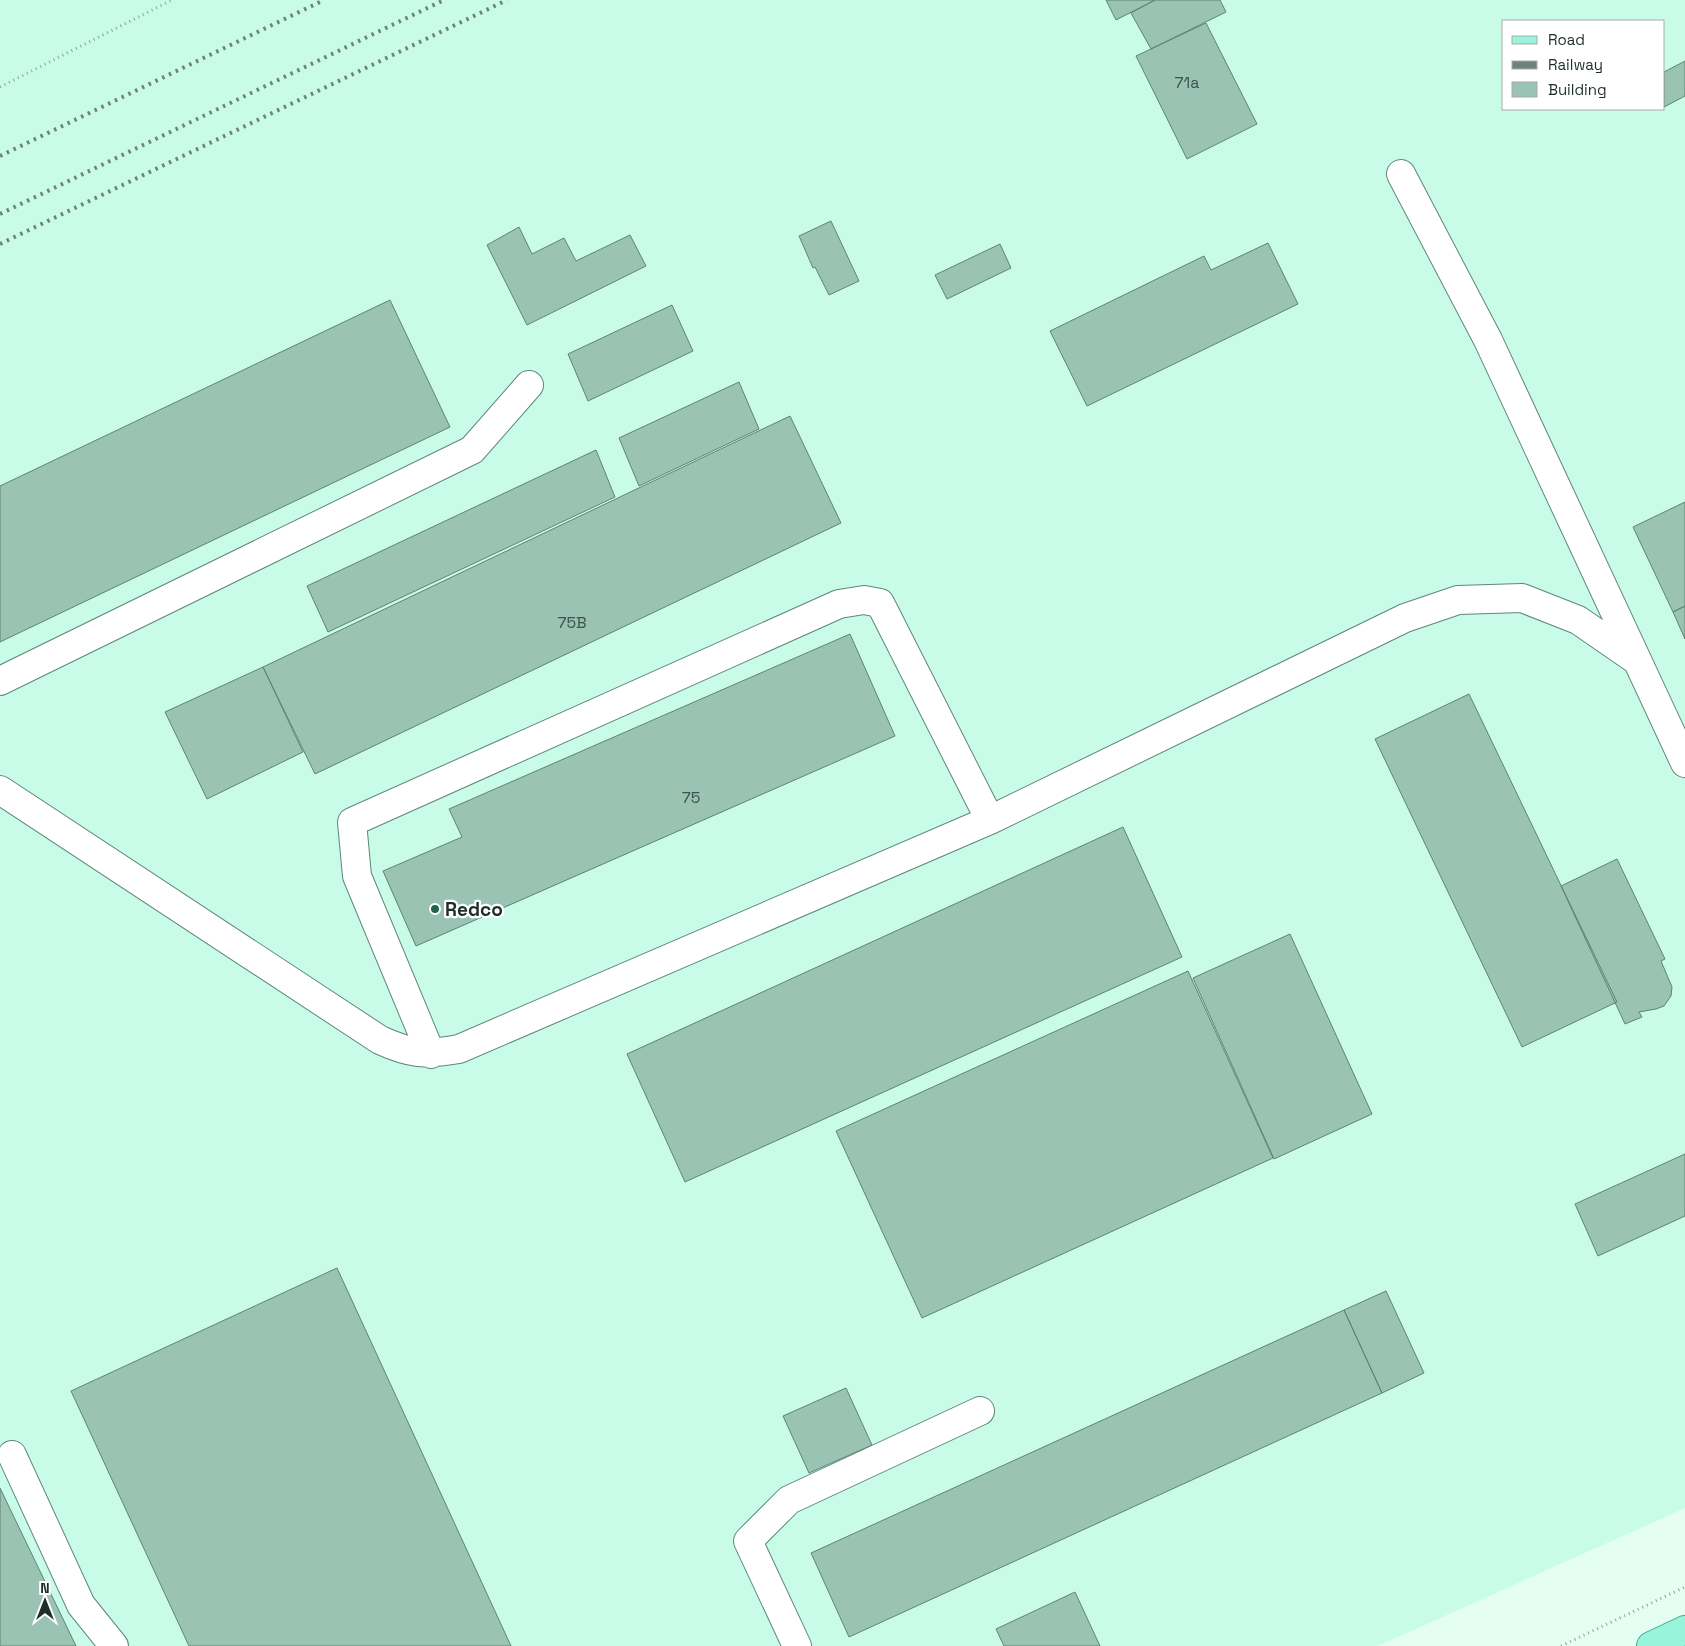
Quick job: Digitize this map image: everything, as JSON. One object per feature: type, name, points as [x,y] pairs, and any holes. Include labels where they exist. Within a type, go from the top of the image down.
[{"type":"main road","points":[[1651,1646],[1685,1630]]},
{"type":"lane","points":[[1401,174],[1488,340],[1685,763]]},
{"type":"lane","points":[[0,681],[472,450],[529,385]]},
{"type":"lane","points":[[0,790],[380,1040],[404,1051],[432,1054],[458,1049],[990,820],[1404,618],[1458,600],[1522,598],[1578,620],[1636,660]]},
{"type":"lane","points":[[432,1054],[356,876],[352,822],[839,604],[864,600],[880,603],[990,820]]},
{"type":"lane","points":[[797,1646],[748,1541],[789,1500],[980,1411]]},
{"type":"lane","points":[[12,1455],[81,1605],[114,1646]]},
{"type":"path","points":[[0,88],[172,0]]},
{"type":"path","points":[[1561,1646],[1685,1587]]},
{"type":"shaded area","points":[[0,0],[1685,0],[1685,1508],[1378,1646],[0,1646]]},
{"type":"building","points":[[1106,0],[1155,0],[1116,20]]},
{"type":"building","points":[[1155,0],[1220,0],[1226,12],[1151,49],[1131,13]]},
{"type":"building","points":[[1206,23],[1257,124],[1187,159],[1136,56]]},
{"type":"building","points":[[1685,61],[1685,96],[1665,106],[1665,71]]},
{"type":"building","points":[[831,221],[859,281],[829,295],[815,267],[813,268],[799,236]]},
{"type":"building","points":[[519,227],[532,254],[564,238],[576,261],[630,235],[646,266],[527,325],[487,245]]},
{"type":"building","points":[[1268,243],[1298,304],[1087,406],[1050,331],[1204,256],[1211,270]]},
{"type":"building","points":[[1000,244],[1011,268],[947,299],[935,275]]},
{"type":"building","points":[[390,300],[450,427],[0,642],[0,486]]},
{"type":"building","points":[[672,305],[693,351],[588,401],[568,354]]},
{"type":"building","points":[[739,382],[759,429],[639,486],[619,438]]},
{"type":"building","points":[[790,416],[841,523],[315,774],[263,667]]},
{"type":"building","points":[[596,450],[615,497],[328,632],[307,586]]},
{"type":"building","points":[[1685,502],[1685,606],[1673,612],[1633,527]]},
{"type":"building","points":[[1685,606],[1685,639],[1673,612]]},
{"type":"building","points":[[850,634],[895,736],[416,946],[383,871],[462,837],[449,809]]},
{"type":"building","points":[[263,667],[303,752],[207,799],[165,712]]},
{"type":"building","points":[[1469,694],[1617,1002],[1522,1047],[1375,739]]},
{"type":"building","points":[[1123,827],[1182,957],[685,1182],[627,1054]]},
{"type":"building","points":[[1617,859],[1665,959],[1661,961],[1672,987],[1671,996],[1664,1006],[1639,1012],[1642,1017],[1625,1024],[1561,886]]},
{"type":"building","points":[[1290,934],[1372,1114],[1274,1159],[1193,978]]},
{"type":"building","points":[[1188,971],[1273,1158],[922,1318],[836,1131]]},
{"type":"building","points":[[1685,1154],[1685,1216],[1598,1256],[1575,1204]]},
{"type":"building","points":[[337,1268],[511,1646],[189,1646],[71,1391]]},
{"type":"building","points":[[1386,1291],[1424,1373],[1382,1393],[1344,1310]]},
{"type":"building","points":[[1344,1310],[1382,1393],[849,1637],[811,1553]]},
{"type":"building","points":[[846,1388],[872,1445],[809,1473],[783,1416]]},
{"type":"building","points":[[0,1488],[76,1646],[0,1646]]},
{"type":"building","points":[[1075,1592],[1100,1646],[1004,1646],[996,1629]]},
{"type":"railway","points":[[0,156],[324,0]]},
{"type":"railway","points":[[0,214],[444,0]]},
{"type":"railway","points":[[0,244],[507,0]]},
{"type":"place","name":"Redco","points":[[435,909]]}]
